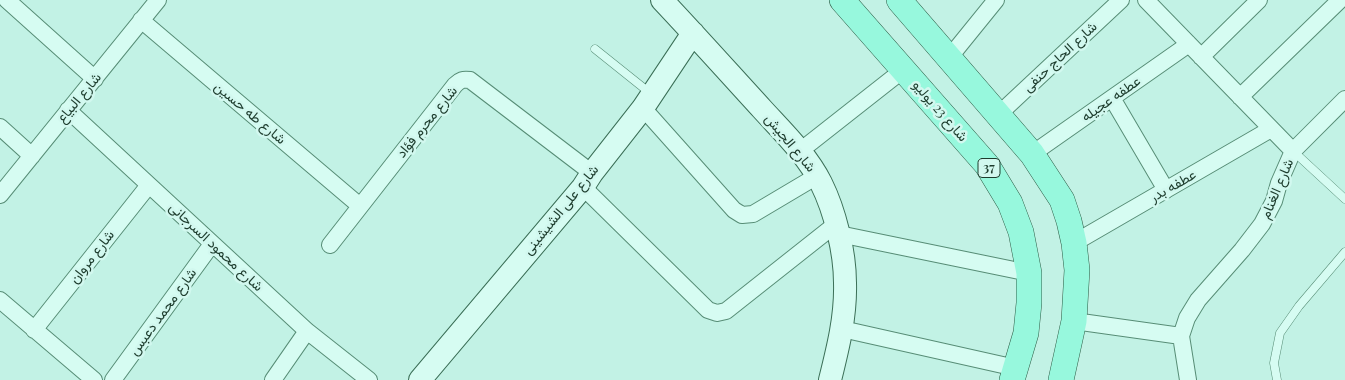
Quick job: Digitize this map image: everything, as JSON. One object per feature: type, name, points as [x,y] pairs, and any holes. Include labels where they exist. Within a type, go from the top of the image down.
[{"type":"main road","name":"شارع 23 يوليو","points":[[842,0],[987,165],[1010,202],[1021,232],[1029,273],[1026,333],[1014,374]]},
{"type":"main road","points":[[900,0],[1032,154],[1062,200],[1074,243],[1077,270],[1074,321],[1062,380]]},
{"type":"street","points":[[7,0],[95,79]]},
{"type":"street","name":"شارع الجيش","points":[[662,0],[800,152],[822,184],[837,229],[843,258],[845,281],[842,329],[830,380]]},
{"type":"street","points":[[948,58],[996,0]]},
{"type":"street","name":"شارع الحاج حنفى","points":[[998,115],[1121,0]]},
{"type":"street","name":"شارع الغنام","points":[[1148,0],[1293,151],[1279,183],[1274,201],[1262,224],[1198,300],[1187,318],[1182,336],[1188,380]]},
{"type":"street","points":[[1201,57],[1259,0]]},
{"type":"street","points":[[1240,97],[1340,0]]},
{"type":"street","name":"شارع البياع","points":[[0,195],[95,79],[155,1]]},
{"type":"street","name":"شارع طه حسين","points":[[141,20],[360,206]]},
{"type":"street","name":"شارع على الشيشينى","points":[[420,380],[587,180],[647,101],[693,33]]},
{"type":"street","name":"عطفه عجيله","points":[[1032,154],[1189,44]]},
{"type":"street","points":[[800,152],[903,70]]},
{"type":"street","name":"شارع محرم فؤاد","points":[[330,245],[455,84],[463,80],[470,80],[587,180]]},
{"type":"street","points":[[1112,98],[1166,190]]},
{"type":"street","points":[[1293,151],[1345,99]]},
{"type":"street","points":[[647,101],[734,210],[742,215],[753,214],[817,176]]},
{"type":"street","name":"شارع محمود السرجانى","points":[[68,110],[307,331],[369,380]]},
{"type":"street","points":[[0,127],[32,156]]},
{"type":"street","name":"عطفه بدر","points":[[1074,243],[1271,129]]},
{"type":"street","points":[[587,180],[708,310],[716,313],[726,310],[837,229],[1029,273]]},
{"type":"street","name":"شارع مروان","points":[[34,330],[149,184]]},
{"type":"street","name":"شارع محمد دعبس","points":[[113,380],[212,244]]},
{"type":"street","points":[[0,300],[94,380]]},
{"type":"street","points":[[1074,321],[1182,336]]},
{"type":"street","points":[[842,329],[1014,374]]},
{"type":"street","points":[[273,380],[307,331]]},
{"type":"lane","points":[[595,49],[647,101]]},
{"type":"lane","points":[[1293,151],[1345,198]]},
{"type":"lane","points":[[1277,380],[1274,363],[1280,333],[1299,306],[1345,252]]}]
